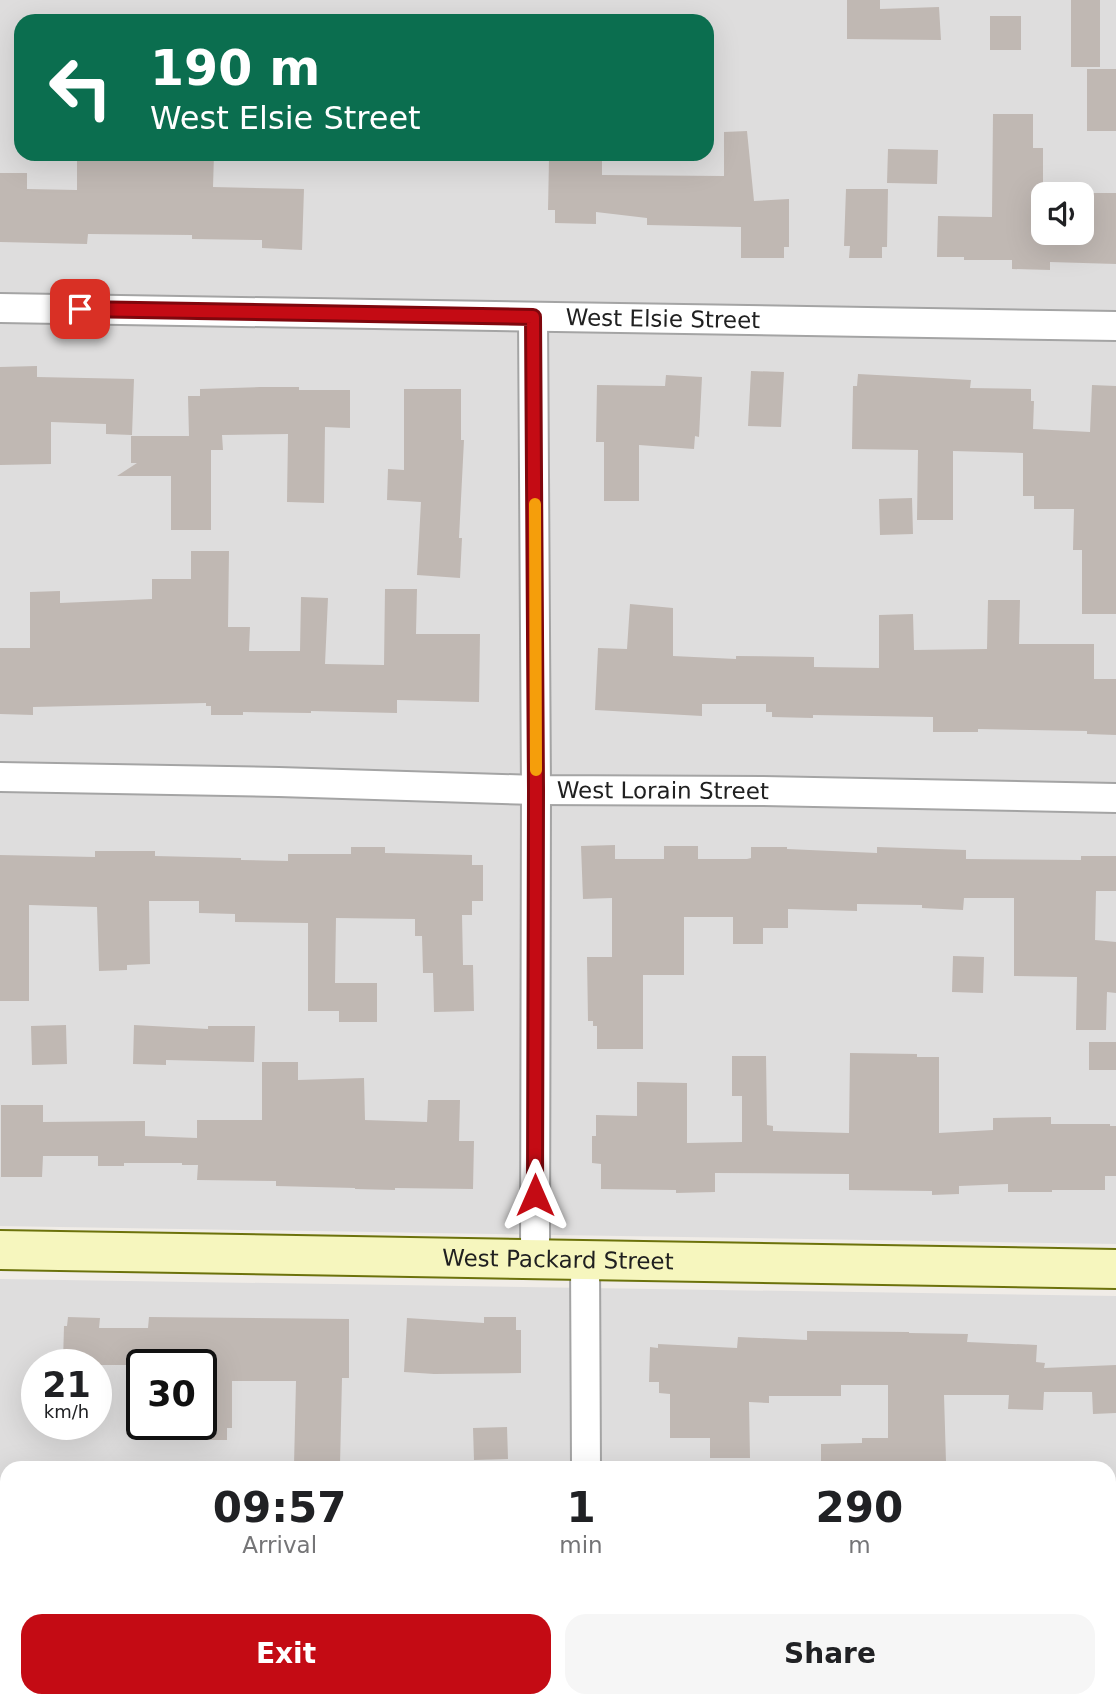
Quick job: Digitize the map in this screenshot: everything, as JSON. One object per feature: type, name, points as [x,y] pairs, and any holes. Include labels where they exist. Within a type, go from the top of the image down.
[{"type":"street","name":"West Elsie Street","points":[[0,308],[1116,326]]},
{"type":"street","points":[[533,317],[535,1259]]},
{"type":"street","name":"West Lorain Street","points":[[0,777],[536,790],[763,790],[1116,798]]},
{"type":"street","name":"West Packard Street","points":[[0,1250],[1116,1269]]},
{"type":"street","points":[[585,1260],[586,1461]]},
{"type":"shaded area","points":[[0,0],[1116,0],[1116,1244],[0,1226]]},
{"type":"shaded area","points":[[0,1279],[1116,1296],[1116,1461],[0,1461]]},
{"type":"building","points":[[847,0],[880,0],[880,9],[939,7],[941,40],[847,39]]},
{"type":"building","points":[[1071,0],[1100,0],[1100,67],[1071,67]]},
{"type":"building","points":[[990,16],[1021,16],[1021,50],[990,50]]},
{"type":"building","points":[[1087,69],[1116,69],[1116,131],[1087,131]]},
{"type":"building","points":[[993,114],[1033,114],[1033,148],[1043,148],[1043,182],[1031,182],[1031,245],[1094,245],[1094,193],[1116,193],[1116,264],[1050,262],[1050,270],[1012,269],[1012,260],[937,257],[938,216],[992,217]]},
{"type":"building","points":[[747,131],[754,201],[789,199],[789,247],[784,247],[784,258],[741,258],[741,227],[647,225],[647,218],[596,212],[596,224],[555,223],[555,210],[548,210],[549,161],[602,161],[602,175],[724,176],[724,132]]},
{"type":"building","points":[[888,149],[938,150],[937,184],[887,183]]},
{"type":"building","points":[[77,161],[214,161],[213,187],[304,189],[302,250],[262,248],[262,240],[192,239],[192,235],[88,234],[87,244],[0,242],[0,173],[27,173],[27,189],[77,190]]},
{"type":"building","points":[[846,189],[888,189],[887,247],[882,247],[882,258],[849,258],[850,246],[844,246]]},
{"type":"building","points":[[37,366],[37,377],[134,379],[132,435],[106,434],[106,424],[51,422],[51,464],[0,465],[0,367]]},
{"type":"building","points":[[751,371],[784,372],[781,427],[748,426]]},
{"type":"building","points":[[858,374],[971,380],[970,388],[1031,389],[1031,401],[1034,401],[1033,429],[1090,432],[1092,385],[1116,386],[1116,614],[1082,614],[1082,550],[1073,550],[1074,509],[1034,509],[1034,496],[1023,496],[1023,453],[953,451],[953,520],[917,520],[918,450],[852,449],[853,386],[857,386]]},
{"type":"building","points":[[666,375],[702,377],[699,437],[695,436],[694,449],[639,445],[639,501],[604,501],[604,442],[596,442],[597,385],[665,386]]},
{"type":"building","points":[[260,387],[350,390],[350,428],[325,427],[324,503],[287,502],[288,434],[222,435],[223,450],[211,450],[211,530],[171,530],[171,476],[117,476],[137,463],[131,463],[131,436],[189,436],[188,396],[200,396],[200,389]]},
{"type":"building","points":[[404,389],[461,389],[461,440],[464,440],[459,538],[462,538],[460,578],[417,575],[421,502],[387,500],[388,469],[404,470]]},
{"type":"building","points":[[912,498],[913,534],[880,535],[879,499]]},
{"type":"building","points":[[191,551],[229,551],[228,627],[250,627],[249,651],[300,651],[301,597],[328,598],[325,664],[384,665],[385,589],[417,589],[416,634],[480,634],[479,702],[397,700],[397,713],[311,711],[211,715],[211,706],[206,706],[206,703],[33,707],[33,715],[0,714],[0,648],[30,648],[30,592],[60,591],[60,603],[152,599],[152,579],[191,579]]},
{"type":"building","points":[[988,600],[1020,600],[1019,644],[1094,644],[1094,679],[1116,679],[1116,735],[1087,734],[1087,731],[978,729],[978,732],[933,732],[933,717],[772,717],[772,712],[766,712],[766,704],[702,704],[702,716],[595,710],[598,648],[627,649],[630,604],[673,608],[673,656],[736,659],[736,656],[814,657],[814,667],[879,668],[879,615],[913,614],[914,650],[987,649]]},
{"type":"building","points":[[615,845],[615,859],[664,859],[664,846],[698,846],[698,859],[747,859],[751,858],[751,847],[877,853],[877,847],[966,850],[966,859],[1081,860],[1081,856],[1116,856],[1116,891],[1096,891],[1095,940],[1116,942],[1116,993],[1107,992],[1106,1030],[1076,1030],[1077,977],[1014,976],[1014,898],[964,898],[963,910],[922,908],[922,905],[857,904],[857,911],[788,909],[788,928],[763,928],[763,944],[733,944],[733,917],[684,917],[684,975],[643,975],[643,1049],[597,1049],[597,1026],[593,1026],[593,1021],[588,1021],[587,957],[612,957],[612,898],[583,899],[581,846]]},
{"type":"building","points":[[351,847],[385,847],[385,853],[472,855],[472,865],[483,865],[483,901],[472,901],[472,915],[462,915],[463,965],[473,965],[474,1011],[434,1012],[433,973],[423,973],[422,936],[415,936],[415,919],[336,918],[335,983],[377,983],[377,1022],[339,1022],[339,1011],[308,1011],[308,923],[235,922],[235,914],[199,913],[199,901],[149,901],[150,964],[127,965],[127,970],[99,971],[97,907],[29,905],[29,1001],[0,1001],[0,855],[95,857],[95,851],[155,851],[155,856],[288,861],[288,854],[351,854]]},
{"type":"building","points":[[953,956],[984,957],[983,993],[952,992]]},
{"type":"building","points":[[66,1025],[67,1064],[32,1065],[31,1026]]},
{"type":"building","points":[[134,1025],[208,1029],[208,1026],[255,1026],[254,1062],[166,1060],[166,1065],[133,1064]]},
{"type":"building","points":[[1089,1042],[1116,1042],[1116,1070],[1089,1070]]},
{"type":"building","points":[[850,1053],[939,1057],[939,1133],[993,1130],[993,1118],[1051,1117],[1051,1124],[1116,1126],[1116,1176],[1105,1176],[1105,1190],[1052,1192],[1008,1192],[1008,1184],[959,1186],[959,1194],[932,1195],[932,1191],[849,1190],[849,1174],[715,1173],[715,1192],[601,1189],[601,1164],[592,1163],[592,1136],[596,1136],[596,1115],[637,1116],[637,1082],[687,1083],[687,1143],[742,1142],[742,1096],[732,1096],[732,1056],[766,1056],[767,1125],[773,1126],[773,1131],[849,1133]]},
{"type":"building","points":[[262,1062],[298,1062],[298,1080],[364,1078],[365,1120],[427,1122],[428,1100],[460,1100],[459,1141],[474,1141],[473,1189],[355,1189],[276,1186],[276,1181],[197,1180],[198,1165],[124,1163],[124,1166],[98,1166],[98,1156],[43,1156],[42,1177],[1,1177],[1,1105],[43,1105],[43,1122],[145,1121],[145,1136],[197,1138],[197,1120],[262,1120]]},
{"type":"building","points":[[68,1317],[100,1318],[99,1328],[148,1328],[149,1317],[349,1319],[349,1378],[342,1378],[340,1461],[294,1461],[296,1381],[232,1381],[232,1428],[227,1428],[227,1440],[217,1440],[217,1349],[126,1349],[126,1365],[112,1365],[112,1349],[63,1349],[64,1326],[67,1326]]},
{"type":"building","points":[[484,1317],[516,1317],[516,1330],[521,1330],[521,1373],[404,1372],[407,1318],[484,1323]]},
{"type":"building","points":[[807,1331],[909,1332],[968,1334],[967,1342],[1037,1345],[1036,1362],[1045,1363],[1044,1368],[1116,1365],[1116,1413],[1093,1414],[1092,1392],[1044,1392],[1043,1410],[1008,1409],[1009,1395],[944,1395],[946,1461],[821,1461],[821,1444],[862,1443],[862,1438],[888,1438],[888,1385],[841,1385],[841,1396],[769,1396],[769,1403],[749,1402],[750,1458],[710,1458],[710,1438],[670,1438],[670,1394],[659,1393],[659,1382],[649,1382],[650,1347],[658,1348],[658,1344],[737,1348],[738,1337],[807,1340]]},
{"type":"building","points":[[507,1427],[508,1459],[474,1460],[473,1428]]},
{"type":"slow traffic","points":[[535,504],[536,770]]},
{"type":"route","points":[[80,309],[533,317],[535,1195]]}]
